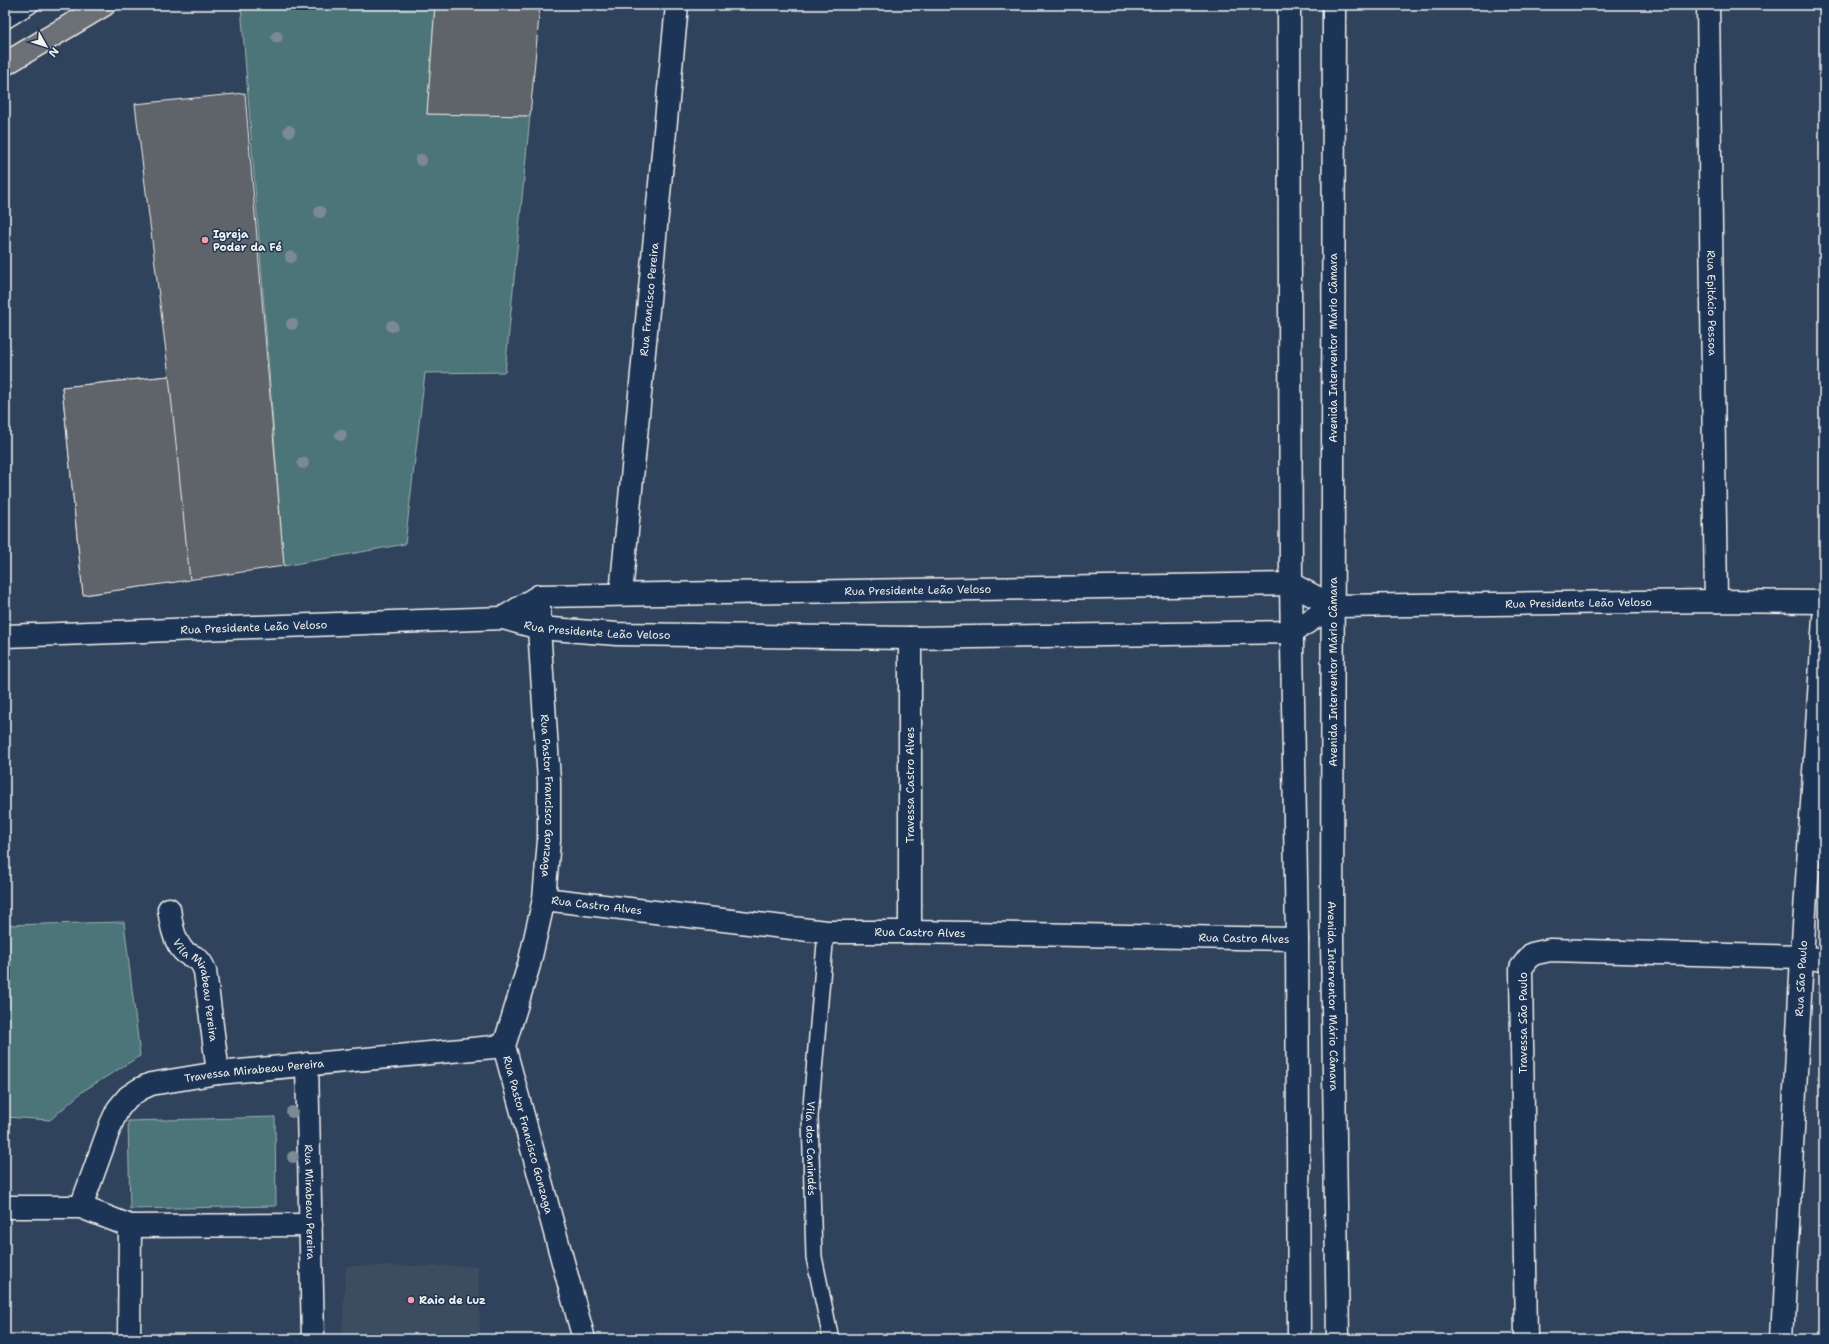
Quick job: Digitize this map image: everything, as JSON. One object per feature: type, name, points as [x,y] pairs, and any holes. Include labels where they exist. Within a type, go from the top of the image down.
[{"type":"highway","points":[[5,64],[104,5]]},
{"type":"street","name":"Rua Francisco Pereira","points":[[621,594],[677,5]]},
{"type":"street","points":[[1289,5],[1291,584],[1297,939],[1299,1339]]},
{"type":"street","name":"Avenida Interventor Mário Câmara","points":[[1334,5],[1332,940],[1338,1339]]},
{"type":"street","name":"Rua Epitácio Pessoa","points":[[1708,5],[1716,601]]},
{"type":"street","name":"Rua Presidente Leão Veloso","points":[[503,618],[539,596],[1291,584],[1333,606],[1716,601],[1824,602]]},
{"type":"street","name":"Rua Pastor Francisco Gonzaga","points":[[539,596],[538,628],[549,781],[549,840],[544,899],[529,965],[504,1046],[584,1339]]},
{"type":"street","points":[[1292,632],[1333,606]]},
{"type":"street","name":"Rua Presidente Leão Veloso","points":[[5,636],[503,618],[538,628],[617,634],[910,638],[1292,632]]},
{"type":"street","name":"Rua São Paulo","points":[[1782,1339],[1802,957],[1824,618]]},
{"type":"street","name":"Travessa Castro Alves","points":[[910,638],[910,932]]},
{"type":"street","name":"Rua Castro Alves","points":[[544,899],[826,932],[910,932],[1297,939]]},
{"type":"street","name":"Vila Mirabeau Pereira","points":[[169,909],[173,931],[181,948],[200,960],[205,971],[218,1073]]},
{"type":"street","name":"Travessa São Paulo","points":[[1526,1339],[1522,968],[1532,954],[1550,950],[1802,957],[1824,960]]},
{"type":"street","name":"Travessa Mirabeau Pereira","points":[[82,1207],[111,1124],[118,1109],[128,1097],[151,1084],[218,1073],[504,1046]]},
{"type":"street","name":"Rua Mirabeau Pereira","points":[[307,1064],[313,1339]]},
{"type":"street","points":[[5,1207],[82,1207],[130,1226],[310,1225]]},
{"type":"street","points":[[129,1339],[130,1226]]},
{"type":"lane","points":[[5,21],[31,5]]},
{"type":"lane","name":"Vila dos Canindés","points":[[826,932],[810,1117],[814,1257],[831,1339]]},
{"type":"shaded area","name":"Raio de Luz","points":[[346,1266],[478,1266],[480,1334],[342,1337]]},
{"type":"green space","points":[[241,5],[435,5],[427,114],[530,116],[505,372],[425,373],[405,544],[284,566]]},
{"type":"green space","points":[[124,922],[140,1056],[83,1091],[50,1120],[5,1117],[5,925]]},
{"type":"green space","points":[[275,1117],[276,1206],[130,1209],[128,1121]]},
{"type":"building","points":[[435,5],[540,5],[530,116],[427,114]]},
{"type":"building","name":"Igreja Poder da Fé","points":[[245,93],[284,566],[83,595],[62,387],[169,376],[135,104]]},
{"type":"building","points":[[169,376],[190,580],[83,595],[62,387]]},
{"type":"place","name":"Igreja Poder da Fé","points":[[205,240]]},
{"type":"place","name":"Raio de Luz","points":[[411,1300]]}]
